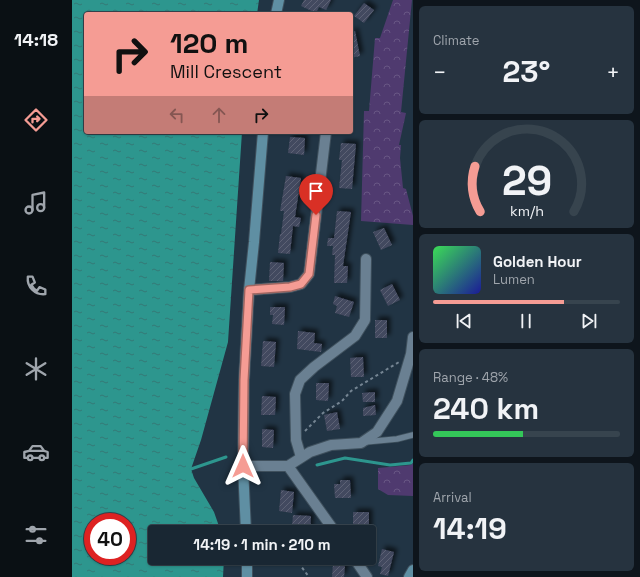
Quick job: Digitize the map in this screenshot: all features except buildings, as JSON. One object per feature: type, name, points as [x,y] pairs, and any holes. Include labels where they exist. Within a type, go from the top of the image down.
[{"type":"street","points":[[276,12],[279,0]]},
{"type":"street","points":[[246,525],[243,466],[244,380],[249,290],[263,134]]},
{"type":"street","points":[[249,290],[290,287],[301,284],[309,274],[326,134]]},
{"type":"street","points":[[301,457],[296,440],[295,394],[300,380],[314,367],[355,336],[365,320],[366,259]]},
{"type":"street","points":[[243,466],[288,466],[310,452],[331,446],[361,443],[377,432],[397,401],[411,354],[413,337]]},
{"type":"street","points":[[288,466],[330,525]]},
{"type":"street","points":[[247,565],[247,577]]},
{"type":"street","points":[[359,565],[367,577]]},
{"type":"street","points":[[409,577],[413,570]]},
{"type":"lane","points":[[361,443],[397,439],[413,435]]},
{"type":"path","points":[[296,440],[323,413],[342,401],[350,391],[411,354]]},
{"type":"path","points":[[300,565],[309,577]]},
{"type":"green space","points":[[393,0],[412,0],[401,112],[406,113],[399,145],[401,145],[400,158],[403,188],[406,189],[413,216],[413,225],[361,221],[364,111],[369,111],[375,38],[380,38]]},
{"type":"green space","points":[[413,463],[413,496],[388,495],[378,489],[378,468],[411,465]]},
{"type":"water","points":[[72,0],[259,0],[257,12],[84,12],[84,134],[242,134],[228,342],[201,440],[191,469],[194,478],[214,512],[219,525],[148,525],[148,565],[224,565],[223,577],[72,577]]},
{"type":"waterway","points":[[191,469],[226,457]]},
{"type":"waterway","points":[[317,465],[345,458],[390,465],[411,463],[413,460]]},
{"type":"route","points":[[243,466],[244,380],[249,290],[290,287],[301,284],[309,274],[316,215]]}]
